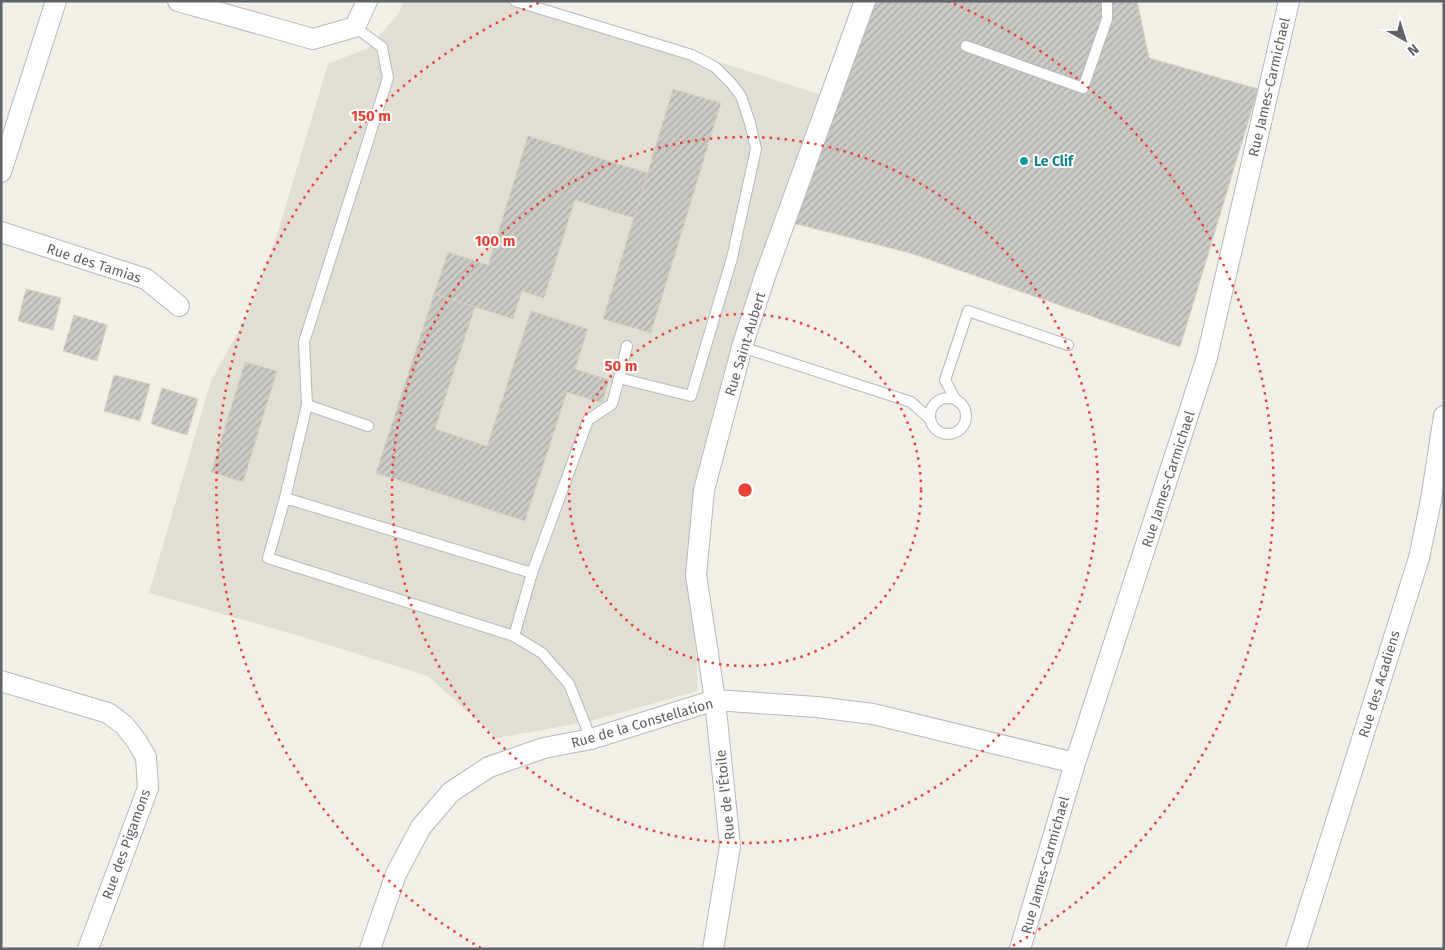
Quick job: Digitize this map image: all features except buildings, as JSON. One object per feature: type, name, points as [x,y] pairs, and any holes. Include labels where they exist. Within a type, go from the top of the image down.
[{"type":"street","points":[[1,172],[56,1]]},
{"type":"street","points":[[178,1],[312,38],[354,27],[367,1]]},
{"type":"street","name":"Rue Saint-Aubert","points":[[715,700],[696,575],[704,490],[742,347],[765,276],[865,1]]},
{"type":"street","name":"Rue James-Carmichael","points":[[1020,949],[1075,764],[1207,357],[1289,1]]},
{"type":"street","name":"Rue des Tamias","points":[[1,232],[146,279],[180,306]]},
{"type":"street","name":"Rue des Acadiens","points":[[1296,949],[1419,558],[1431,500],[1444,416]]},
{"type":"street","name":"Rue des Pigamons","points":[[1,681],[108,713],[124,725],[146,757],[148,788],[88,949]]},
{"type":"street","name":"Rue de la Constellation","points":[[370,949],[396,874],[421,827],[451,792],[489,767],[544,748],[591,739],[715,700],[817,707],[873,714],[1075,764]]},
{"type":"street","name":"Rue de l'Étoile","points":[[713,949],[730,846],[715,700]]},
{"type":"lane","points":[[515,1],[692,55],[714,67],[731,83],[741,96],[750,123],[756,149],[747,194],[732,258],[691,396],[619,378]]},
{"type":"lane","points":[[966,46],[1083,88],[1107,19],[1107,1]]},
{"type":"lane","points":[[354,27],[382,47],[388,78],[304,342],[307,405],[285,498],[268,558],[514,636],[542,652],[569,684],[591,739]]},
{"type":"lane","points":[[955,398],[942,398],[934,403],[930,412],[932,425],[940,432],[946,434],[958,431],[965,420],[966,413],[964,407],[955,398],[945,380],[968,311],[1068,345]]},
{"type":"lane","points":[[514,636],[532,573],[588,420],[612,404],[627,346]]},
{"type":"lane","points":[[742,347],[911,402],[930,419]]},
{"type":"lane","points":[[307,405],[368,426]]},
{"type":"lane","points":[[285,498],[532,573]]},
{"type":"shaded area","points":[[404,1],[531,1],[834,99],[720,407],[691,560],[698,691],[587,722],[497,738],[428,676],[303,637],[149,593],[211,381],[248,314],[277,235],[328,64],[368,48],[398,14]]},
{"type":"place","name":"Le Clif","points":[[1024,161]]}]
